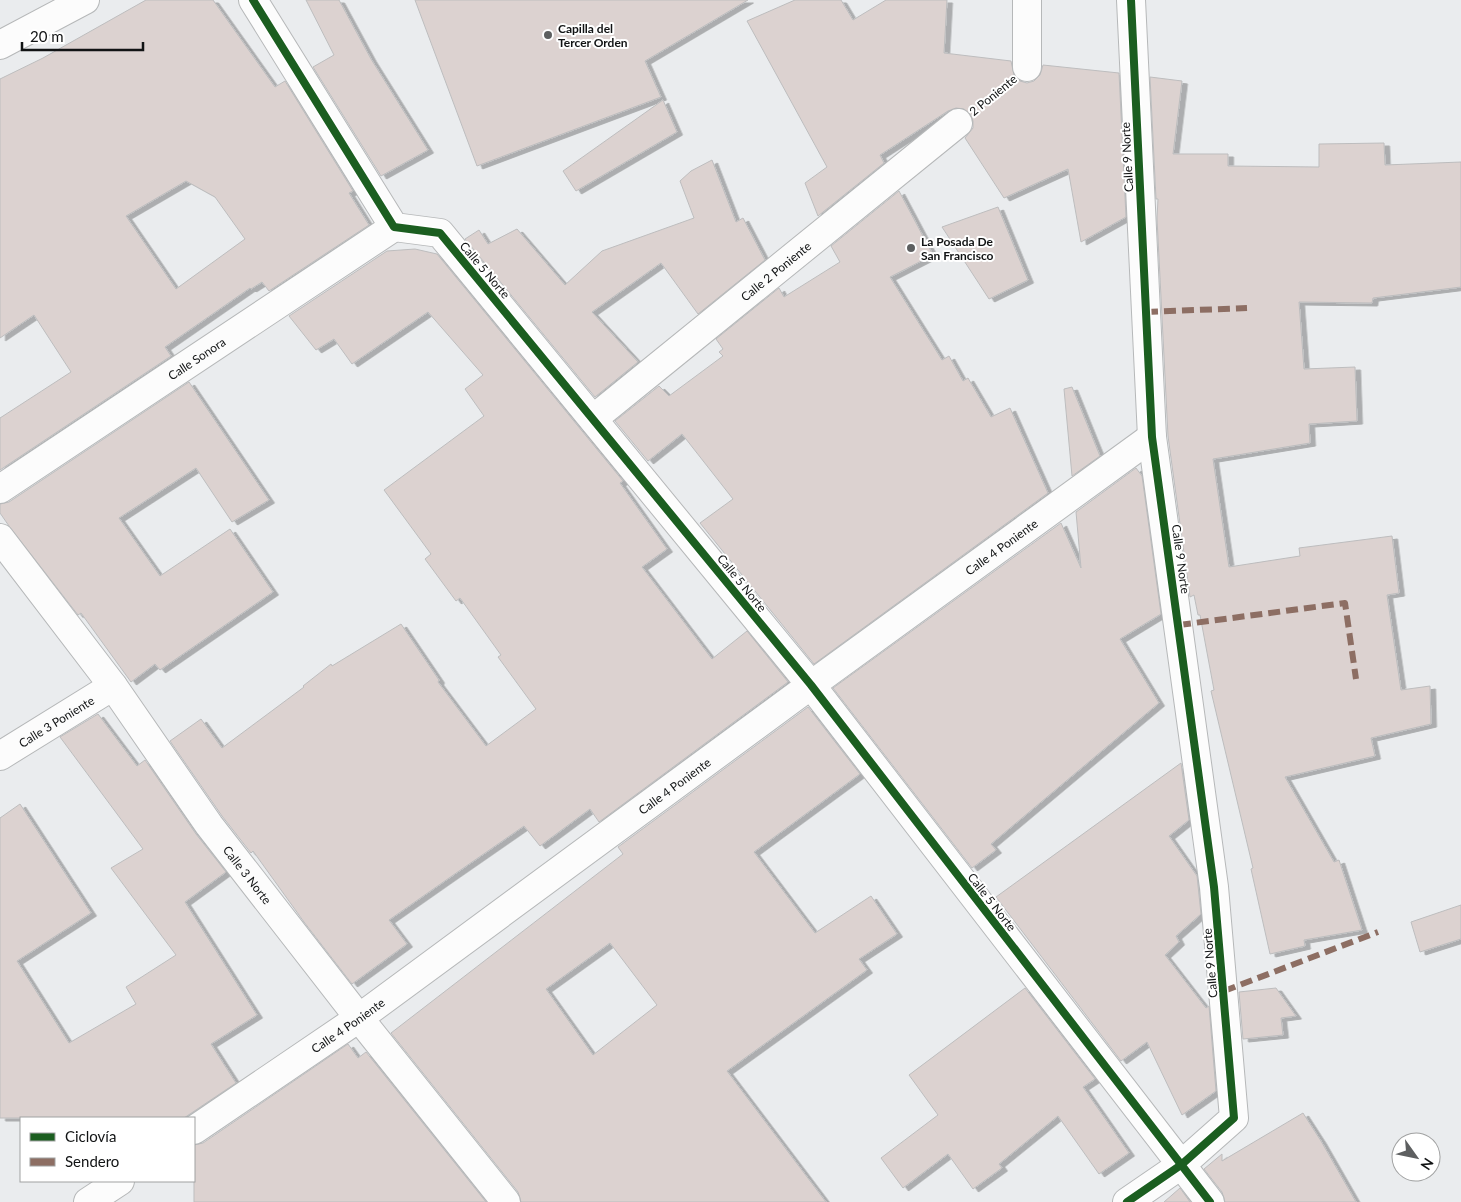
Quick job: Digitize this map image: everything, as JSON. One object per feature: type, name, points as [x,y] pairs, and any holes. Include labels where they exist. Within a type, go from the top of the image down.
[{"type":"street","points":[[0,45],[85,0]]},
{"type":"street","points":[[253,0],[394,227]]},
{"type":"street","points":[[1027,67],[1028,0]]},
{"type":"street","name":"Calle 9 Norte","points":[[1131,0],[1152,438],[1214,887],[1234,1118],[1182,1165]]},
{"type":"street","name":"Calle 2 Poniente","points":[[593,419],[958,123]]},
{"type":"street","name":"Calle 5 Norte","points":[[394,227],[440,233],[811,685],[1210,1202]]},
{"type":"street","name":"Calle Sonora","points":[[0,489],[394,227]]},
{"type":"street","name":"Calle 4 Poniente","points":[[195,1129],[359,1018],[811,685],[1152,438]]},
{"type":"street","name":"Calle 3 Norte","points":[[0,538],[114,686],[210,825],[359,1018],[506,1202]]},
{"type":"street","name":"Calle 3 Poniente","points":[[0,756],[114,686]]},
{"type":"street","points":[[1127,1202],[1182,1165]]},
{"type":"street","points":[[88,1202],[118,1182]]},
{"type":"building","points":[[146,0],[213,0],[275,87],[285,81],[353,191],[349,193],[369,225],[269,291],[262,282],[250,288],[165,347],[171,356],[0,470],[0,418],[71,372],[34,315],[0,338],[0,79],[43,58]],"holes":[[[186,181],[215,197],[245,239],[176,289],[126,216]]]},
{"type":"building","points":[[306,0],[339,0],[371,59],[428,150],[381,176],[313,67],[334,55]]},
{"type":"building","points":[[415,0],[748,0],[645,61],[661,97],[477,166]]},
{"type":"building","points":[[795,0],[841,0],[853,20],[886,0],[947,0],[944,53],[1011,61],[1014,75],[1020,81],[1027,83],[1034,81],[1040,75],[1043,65],[1119,73],[1126,217],[1081,242],[1068,169],[1004,198],[965,138],[973,128],[970,114],[964,109],[956,108],[948,111],[880,155],[884,163],[818,216],[805,183],[827,167],[747,21]]},
{"type":"building","points":[[1150,77],[1182,81],[1173,154],[1228,154],[1228,166],[1319,167],[1319,144],[1384,143],[1385,165],[1461,162],[1461,287],[1373,298],[1372,303],[1299,302],[1304,369],[1355,367],[1357,421],[1309,424],[1310,443],[1213,459],[1229,567],[1300,556],[1299,548],[1392,536],[1399,593],[1387,595],[1401,690],[1430,686],[1431,724],[1371,738],[1375,756],[1285,777],[1334,862],[1339,860],[1362,930],[1304,940],[1305,946],[1270,954],[1251,869],[1253,868],[1211,691],[1214,690],[1200,615],[1198,615],[1194,595],[1190,597],[1168,436],[1157,218],[1158,199],[1156,199]]},
{"type":"building","points":[[663,100],[677,132],[576,191],[563,171]]},
{"type":"building","points":[[712,160],[736,222],[743,218],[765,260],[698,314],[661,263],[592,312],[638,362],[595,397],[465,239],[479,230],[488,244],[517,229],[565,285],[602,251],[694,218],[680,181],[691,171]]},
{"type":"building","points":[[899,191],[933,255],[890,277],[942,360],[949,356],[963,381],[968,378],[991,417],[1010,408],[1048,493],[814,664],[700,523],[733,499],[682,434],[648,461],[615,421],[659,386],[669,396],[723,356],[719,352],[723,349],[716,339],[779,288],[784,297],[840,262],[831,246]]},
{"type":"building","points":[[998,207],[1028,280],[989,299],[942,227]]},
{"type":"building","points":[[415,249],[437,254],[623,481],[620,483],[667,549],[642,567],[712,659],[747,631],[788,682],[599,822],[590,809],[540,846],[524,826],[389,920],[407,944],[352,984],[253,851],[251,853],[222,816],[170,741],[201,719],[222,748],[304,687],[331,664],[332,666],[401,624],[439,680],[438,682],[486,746],[536,709],[498,657],[501,655],[460,598],[456,601],[425,559],[431,554],[384,490],[484,416],[465,389],[483,375],[428,312],[352,364],[334,339],[316,350],[289,316],[387,251]]},
{"type":"building","points":[[189,382],[269,500],[232,522],[196,468],[119,518],[160,576],[230,529],[273,592],[160,670],[155,664],[131,682],[81,613],[78,615],[9,526],[0,513],[0,504],[9,502]]},
{"type":"building","points":[[1072,387],[1100,456],[1072,476],[1064,389]]},
{"type":"building","points":[[1136,468],[1142,476],[1161,614],[1120,639],[1159,703],[991,844],[996,850],[972,868],[833,688],[1061,523],[1081,568],[1076,512]]},
{"type":"building","points":[[808,707],[860,774],[754,852],[815,933],[871,896],[897,934],[859,959],[867,970],[727,1071],[826,1202],[521,1202],[518,1192],[391,1033],[623,854],[618,847]],"holes":[[[610,943],[657,1005],[593,1055],[546,989]]]},
{"type":"building","points":[[98,714],[137,766],[145,760],[196,834],[226,872],[185,902],[257,1015],[211,1044],[236,1083],[185,1117],[0,1118],[0,818],[20,804],[91,913],[17,961],[69,1043],[136,1004],[126,987],[176,955],[111,868],[143,849],[60,737]]},
{"type":"building","points":[[1181,763],[1189,820],[1169,836],[1197,876],[1201,914],[1176,936],[1179,942],[1165,955],[1206,1008],[1209,1006],[1216,1091],[1182,1115],[1147,1042],[1121,1061],[996,897]]},
{"type":"building","points":[[1461,905],[1461,939],[1420,952],[1411,922]]},
{"type":"building","points":[[1025,988],[1095,1079],[1083,1087],[1129,1153],[1099,1174],[1058,1116],[999,1164],[1002,1168],[973,1189],[948,1154],[903,1188],[881,1158],[938,1115],[909,1075]]},
{"type":"building","points":[[1276,988],[1296,1016],[1281,1018],[1283,1035],[1243,1039],[1239,992]]},
{"type":"building","points":[[348,1044],[358,1058],[366,1052],[486,1202],[194,1202],[195,1145],[203,1143]]},
{"type":"building","points":[[1303,1113],[1356,1202],[1225,1202],[1222,1192],[1204,1169],[1222,1154],[1222,1161]]},
{"type":"building","points":[[1180,1188],[1190,1202],[1164,1202]]},
{"type":"marked path","points":[[1146,312],[1247,308]]},
{"type":"marked path","points":[[1179,625],[1345,603],[1356,679]]},
{"type":"marked path","points":[[1224,991],[1378,932]]},
{"type":"cycle path","points":[[253,0],[394,227],[440,233],[811,685],[1210,1202]]},
{"type":"cycle path","points":[[1127,1202],[1181,1165],[1234,1118],[1214,887],[1152,437],[1131,0]]},
{"type":"place","name":"Capilla del Tercer Orden","points":[[548,35]]},
{"type":"place","name":"La Posada De San Francisco","points":[[911,248]]}]
